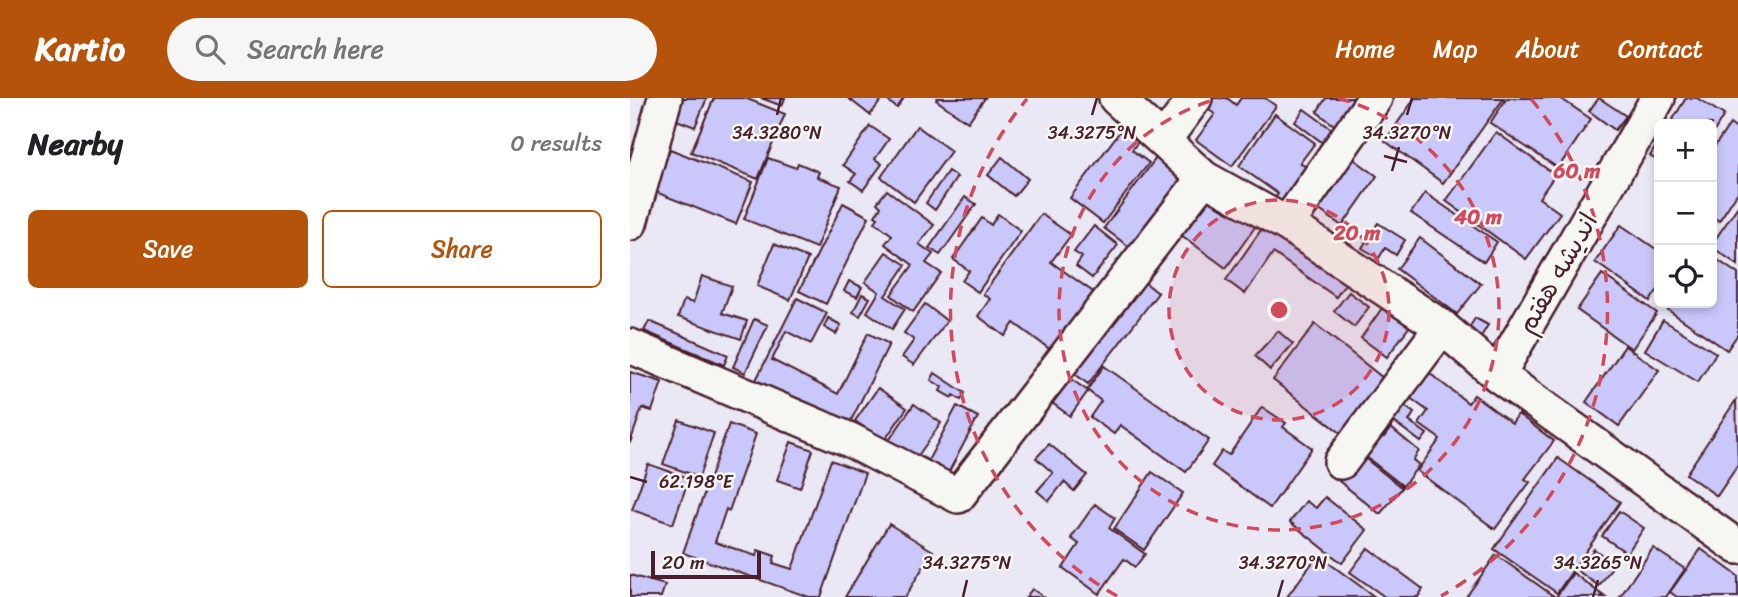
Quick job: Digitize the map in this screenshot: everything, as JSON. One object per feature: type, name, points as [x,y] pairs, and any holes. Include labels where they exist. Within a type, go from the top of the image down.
[{"type":"street","points":[[630,223],[665,98]]},
{"type":"street","points":[[1116,98],[1204,178],[1287,224],[1442,327],[1498,374],[1738,547]]},
{"type":"street","points":[[1164,140],[1195,98]]},
{"type":"street","points":[[1287,224],[1375,98]]},
{"type":"street","name":"اندیشه هفتم","points":[[1498,374],[1658,98]]},
{"type":"street","points":[[630,346],[850,440],[958,496],[1204,178]]},
{"type":"street","points":[[1341,462],[1442,327]]},
{"type":"building","points":[[679,98],[707,98],[695,127],[671,118]]},
{"type":"building","points":[[714,98],[745,98],[785,114],[758,179],[691,152]]},
{"type":"building","points":[[761,98],[785,98],[782,106]]},
{"type":"building","points":[[848,98],[883,98],[870,115]]},
{"type":"building","points":[[884,98],[904,98],[897,108]]},
{"type":"building","points":[[985,98],[968,122],[936,100]]},
{"type":"building","points":[[1203,98],[1227,98],[1236,105],[1241,98],[1265,98],[1276,106],[1232,166],[1196,140],[1215,114],[1199,104]]},
{"type":"building","points":[[1326,98],[1361,98],[1338,128],[1317,112]]},
{"type":"building","points":[[1415,98],[1504,98],[1443,183],[1385,141]]},
{"type":"building","points":[[1507,98],[1560,98],[1591,119],[1558,168],[1490,123]]},
{"type":"building","points":[[1599,98],[1626,116],[1615,130],[1589,111]]},
{"type":"building","points":[[1686,98],[1697,98],[1724,115],[1717,127],[1717,119],[1673,119]]},
{"type":"building","points":[[1304,109],[1333,130],[1323,143],[1295,122]]},
{"type":"building","points":[[1275,114],[1315,143],[1300,163],[1306,167],[1290,191],[1295,194],[1285,208],[1274,199],[1278,194],[1239,166]]},
{"type":"building","points":[[1730,124],[1738,130],[1738,192],[1719,221],[1717,220],[1717,143]]},
{"type":"building","points":[[870,126],[889,139],[875,159],[882,164],[863,190],[850,181],[856,174],[843,165]]},
{"type":"building","points":[[917,126],[951,151],[914,202],[881,177]]},
{"type":"building","points":[[1124,126],[1140,139],[1132,150],[1149,163],[1103,223],[1070,198]]},
{"type":"building","points":[[1496,132],[1555,175],[1539,198],[1560,213],[1526,259],[1446,201]]},
{"type":"building","points":[[670,149],[753,182],[736,224],[653,191]]},
{"type":"building","points":[[1347,154],[1377,176],[1342,226],[1311,204]]},
{"type":"building","points":[[1002,157],[1028,179],[1014,196],[988,175]]},
{"type":"building","points":[[768,158],[796,168],[798,163],[819,172],[817,177],[841,186],[816,248],[744,219]]},
{"type":"building","points":[[1156,158],[1189,183],[1136,252],[1104,228]]},
{"type":"building","points":[[948,171],[957,177],[935,210],[926,203]]},
{"type":"building","points":[[887,190],[934,225],[919,244],[933,254],[926,263],[941,273],[913,312],[891,295],[913,265],[885,244],[892,235],[875,222],[878,218],[875,216],[881,207],[877,203]]},
{"type":"building","points":[[1205,192],[1255,227],[1226,268],[1177,232]]},
{"type":"building","points":[[1425,193],[1497,242],[1484,262],[1411,213]]},
{"type":"building","points":[[965,197],[976,204],[940,255],[929,248]]},
{"type":"building","points":[[843,203],[869,217],[826,304],[799,291]]},
{"type":"building","points":[[1738,206],[1738,265],[1717,250],[1717,237]]},
{"type":"building","points":[[998,214],[1021,231],[978,292],[962,281],[969,271],[953,259],[982,218],[991,225]]},
{"type":"building","points":[[1041,214],[1071,235],[1051,262],[1096,294],[1055,353],[1014,323],[1005,336],[978,316],[990,299],[983,294]]},
{"type":"building","points":[[1270,217],[1352,274],[1336,297],[1273,253],[1245,294],[1226,280]]},
{"type":"building","points":[[1378,223],[1405,240],[1396,255],[1385,248],[1379,258],[1362,248]]},
{"type":"building","points":[[1621,225],[1654,248],[1654,295],[1650,301],[1595,262]]},
{"type":"building","points":[[1094,226],[1118,245],[1092,278],[1076,266],[1082,257],[1074,252]]},
{"type":"building","points":[[1420,238],[1481,284],[1457,314],[1397,269]]},
{"type":"building","points":[[774,244],[808,258],[790,300],[757,286]]},
{"type":"building","points":[[886,252],[906,265],[885,296],[905,309],[892,329],[867,312],[879,292],[865,282]]},
{"type":"building","points":[[1717,259],[1738,274],[1738,334],[1727,350],[1668,310],[1717,308]]},
{"type":"building","points":[[1602,274],[1657,313],[1632,349],[1577,310]]},
{"type":"building","points":[[702,276],[732,286],[722,313],[747,321],[741,339],[678,317],[684,300],[693,303]]},
{"type":"building","points":[[1137,276],[1158,293],[1088,384],[1066,367]]},
{"type":"building","points":[[849,281],[862,287],[857,297],[844,291]]},
{"type":"building","points":[[1349,292],[1369,307],[1354,327],[1334,311]]},
{"type":"building","points":[[862,294],[870,298],[860,316],[853,312]]},
{"type":"building","points":[[797,298],[827,313],[811,344],[786,331],[772,360],[838,394],[868,333],[889,344],[848,427],[756,380]]},
{"type":"building","points":[[925,304],[947,321],[914,365],[902,357],[914,340],[904,333]]},
{"type":"building","points":[[1385,304],[1412,323],[1387,357],[1361,338]]},
{"type":"building","points":[[828,318],[841,325],[836,334],[824,327]]},
{"type":"building","points":[[1475,318],[1488,325],[1478,342],[1465,335]]},
{"type":"building","points":[[754,319],[768,325],[745,373],[733,367]]},
{"type":"building","points":[[1663,320],[1716,353],[1698,382],[1645,350]]},
{"type":"building","points":[[649,321],[728,355],[724,365],[644,331]]},
{"type":"building","points":[[1315,324],[1388,382],[1346,437],[1273,380]]},
{"type":"building","points":[[1278,331],[1293,344],[1270,370],[1255,356]]},
{"type":"building","points":[[1625,346],[1659,370],[1619,426],[1586,402]]},
{"type":"building","points":[[1104,366],[1209,440],[1186,472],[1120,425],[1114,434],[1090,417],[1101,401],[1087,390]]},
{"type":"building","points":[[1424,369],[1468,403],[1474,395],[1512,423],[1518,414],[1554,441],[1525,479],[1530,482],[1495,529],[1417,471],[1440,439],[1419,424],[1428,411],[1405,394]]},
{"type":"building","points":[[630,372],[662,382],[652,411],[642,408],[630,443]]},
{"type":"building","points":[[935,373],[965,393],[961,400],[940,391],[942,387],[931,380]]},
{"type":"building","points":[[1065,375],[1088,391],[1070,416],[1048,400]]},
{"type":"building","points":[[878,388],[907,408],[884,441],[855,421]]},
{"type":"building","points":[[1395,399],[1414,413],[1409,421],[1427,434],[1421,442],[1394,422],[1389,429],[1379,421]]},
{"type":"building","points":[[1736,400],[1738,465],[1717,496],[1686,474]]},
{"type":"building","points":[[914,404],[941,423],[915,460],[888,442]]},
{"type":"building","points":[[957,406],[978,417],[944,481],[923,470]]},
{"type":"building","points":[[1262,407],[1286,423],[1283,427],[1312,448],[1270,508],[1212,466],[1222,451],[1229,455]]},
{"type":"building","points":[[679,420],[714,433],[699,477],[663,464]]},
{"type":"building","points":[[729,424],[756,434],[715,542],[756,556],[758,550],[775,556],[773,563],[792,569],[831,460],[865,473],[821,597],[809,597],[683,553]]},
{"type":"building","points":[[1370,426],[1384,437],[1391,428],[1419,451],[1413,460],[1419,465],[1403,486],[1360,452]]},
{"type":"building","points":[[791,442],[813,450],[800,488],[777,480]]},
{"type":"building","points":[[1049,444],[1087,475],[1074,491],[1064,482],[1049,501],[1037,491],[1053,473],[1036,458]]},
{"type":"building","points":[[1361,455],[1402,488],[1380,514],[1339,481]]},
{"type":"building","points":[[1558,458],[1620,502],[1557,593],[1494,549]]},
{"type":"building","points":[[648,464],[689,478],[673,524],[632,510]]},
{"type":"building","points":[[1152,472],[1183,493],[1144,550],[1114,529]]},
{"type":"building","points":[[1325,497],[1367,530],[1342,563],[1290,522],[1306,501],[1316,508]]},
{"type":"building","points":[[1095,504],[1115,518],[1109,528],[1145,554],[1135,567],[1124,559],[1099,594],[1063,568],[1079,544],[1071,538]]},
{"type":"building","points":[[1619,511],[1644,528],[1627,553],[1602,536]]},
{"type":"building","points":[[889,524],[933,551],[905,597],[845,597]]},
{"type":"building","points":[[1368,548],[1423,589],[1418,597],[1385,597],[1350,572]]},
{"type":"building","points":[[1653,548],[1685,569],[1666,597],[1620,597]]},
{"type":"building","points":[[1594,549],[1614,564],[1599,586],[1578,571]]},
{"type":"building","points":[[1701,549],[1738,576],[1738,597],[1677,597],[1670,592]]},
{"type":"building","points":[[1318,555],[1375,597],[1287,597]]},
{"type":"building","points":[[1496,555],[1555,597],[1466,597]]},
{"type":"building","points":[[1573,573],[1605,597],[1556,597]]},
{"type":"building","points":[[630,575],[665,585],[661,597],[630,597]]},
{"type":"building","points":[[1032,589],[1044,597],[1026,597]]}]
